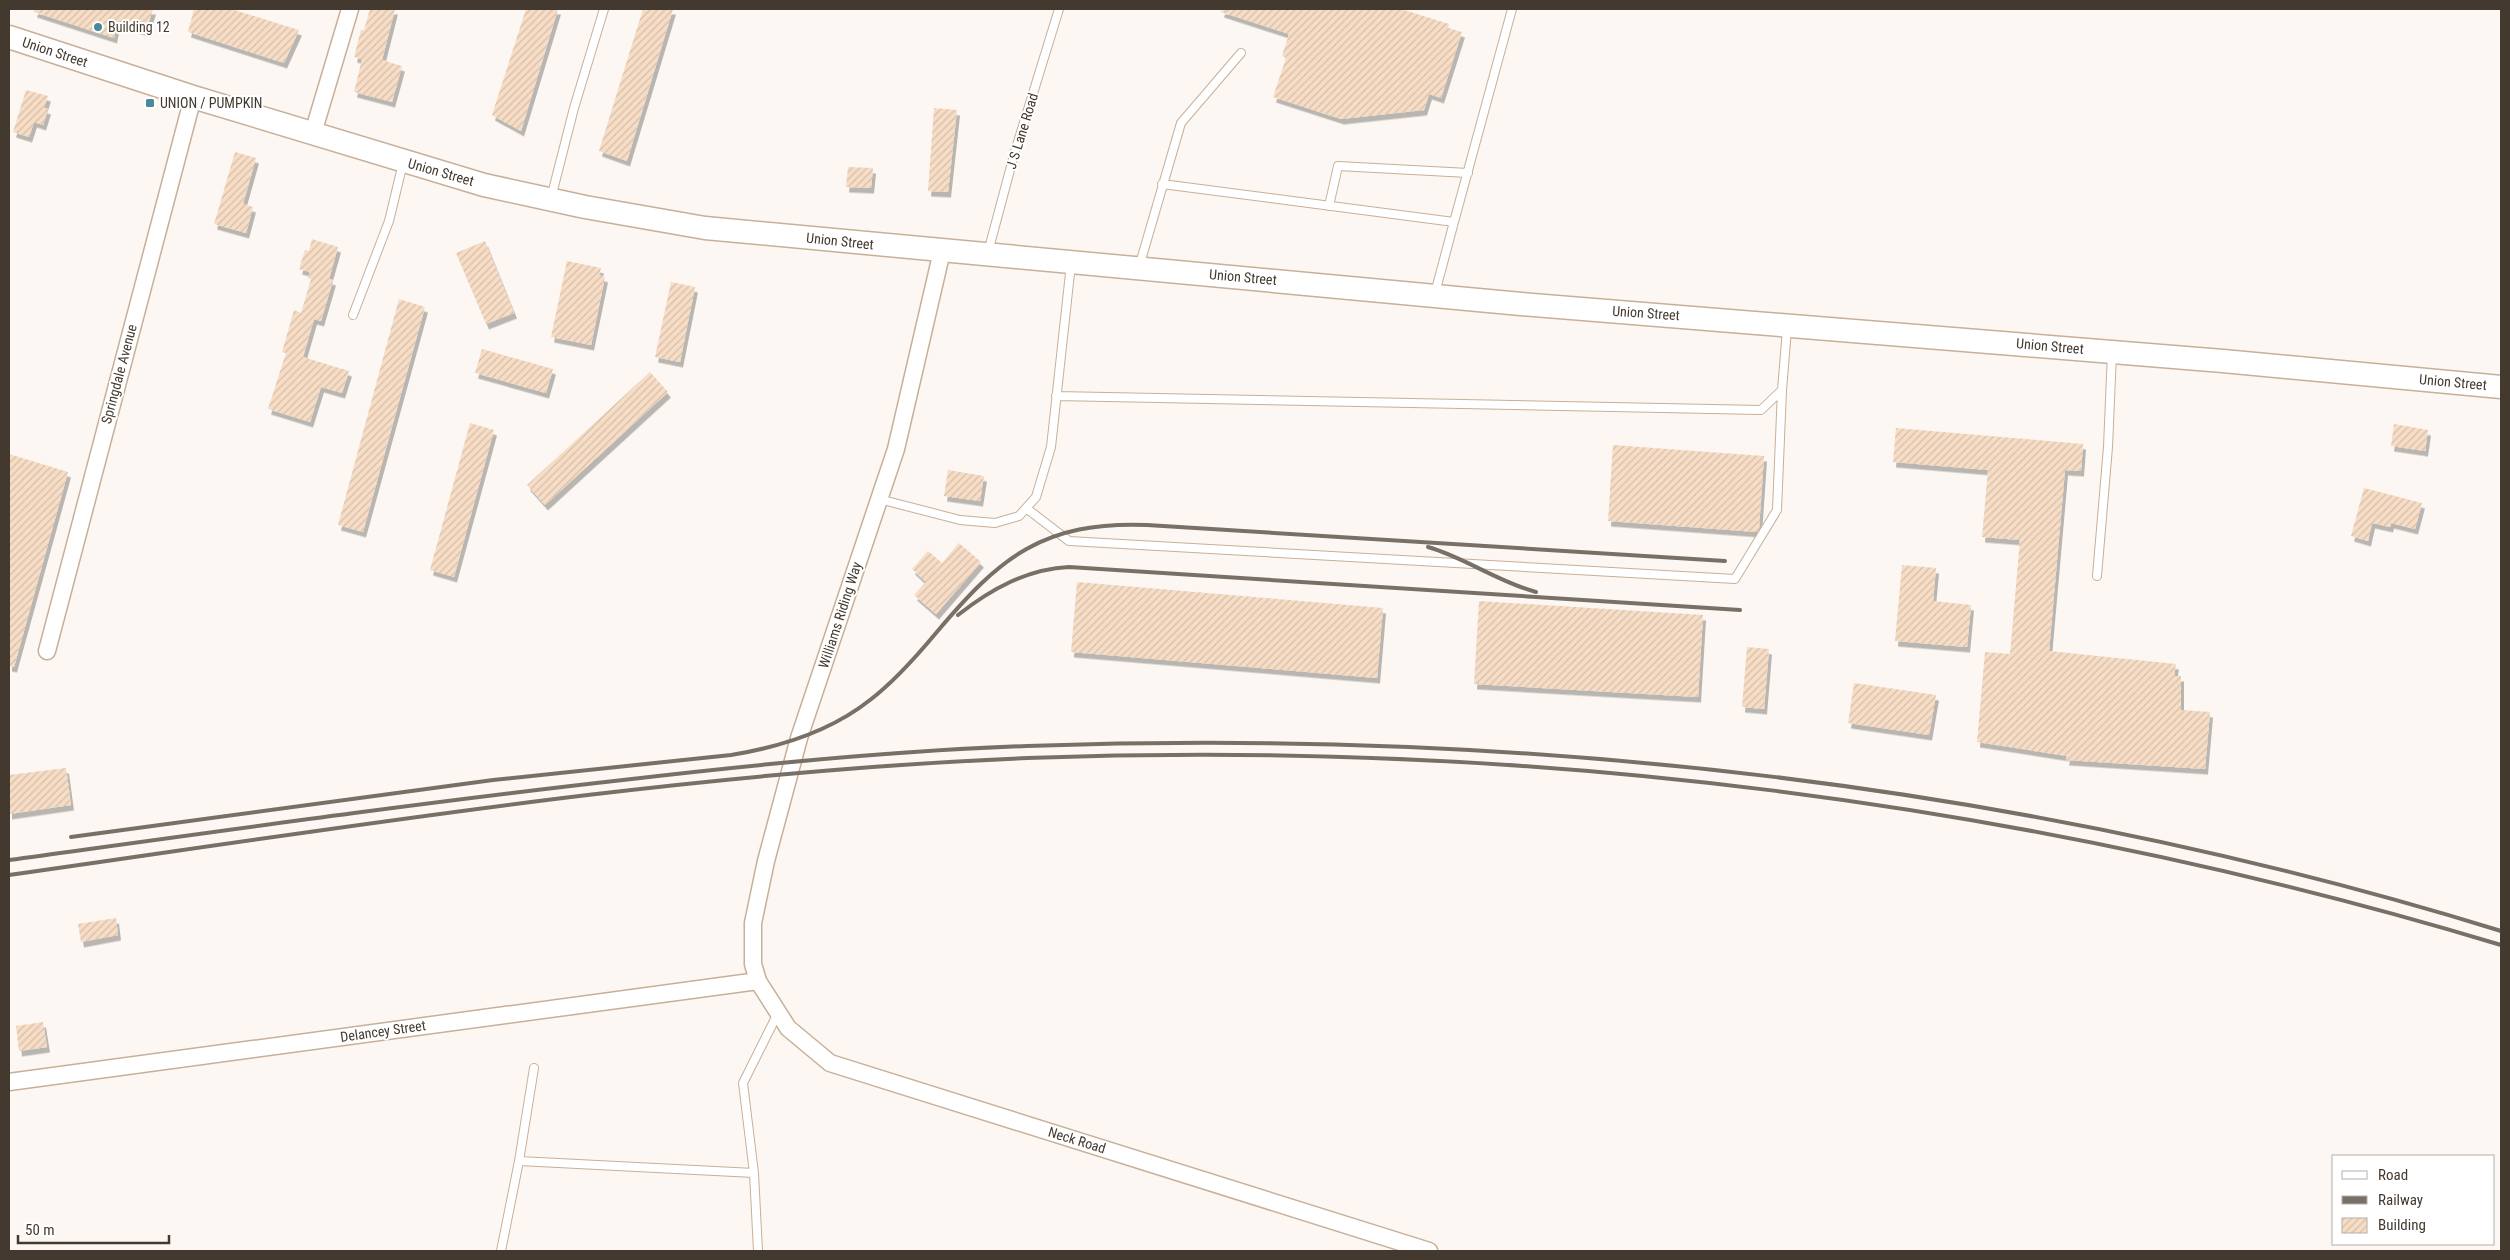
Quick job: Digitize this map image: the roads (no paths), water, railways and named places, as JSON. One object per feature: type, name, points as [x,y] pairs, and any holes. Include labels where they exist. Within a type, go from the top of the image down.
[{"type":"main road","name":"Union Street","points":[[9,37],[193,97],[484,185],[551,198],[584,207],[705,228],[1434,296],[2112,351],[2501,387]]},
{"type":"street","points":[[313,133],[350,9]]},
{"type":"street","name":"Springdale Avenue","points":[[47,652],[193,97]]},
{"type":"street","name":"Williams Riding Way","points":[[758,981],[753,964],[753,923],[766,861],[799,738],[896,449],[942,251]]},
{"type":"street","name":"Neck Road","points":[[758,981],[788,1028],[830,1062],[1429,1251]]},
{"type":"street","name":"Delancey Street","points":[[9,1082],[758,981]]},
{"type":"lane","points":[[551,198],[574,108],[604,9]]},
{"type":"lane","name":"J S Lane Road","points":[[987,254],[1014,154],[1058,9]]},
{"type":"lane","points":[[1434,296],[1512,9]]},
{"type":"lane","points":[[1139,269],[1162,184],[1181,124],[1241,53]]},
{"type":"lane","points":[[353,315],[389,221],[404,161]]},
{"type":"lane","points":[[1329,206],[1338,166],[1468,173]]},
{"type":"lane","points":[[1162,184],[1454,222]]},
{"type":"lane","points":[[879,499],[960,520],[995,523],[1019,516],[1036,497],[1051,447],[1071,262]]},
{"type":"lane","points":[[1026,508],[1069,541],[1735,580],[1777,510],[1782,390],[1788,324]]},
{"type":"lane","points":[[2097,576],[2108,447],[2112,351]]},
{"type":"lane","points":[[1056,396],[1761,410],[1782,390]]},
{"type":"lane","points":[[758,1251],[754,1173],[743,1083],[778,1013]]},
{"type":"lane","points":[[501,1251],[519,1161],[534,1068]]},
{"type":"lane","points":[[519,1161],[754,1173]]},
{"type":"railway","points":[[71,837],[493,780],[731,755],[786,742],[839,721],[879,693],[913,660],[959,606],[1003,564],[1026,549],[1051,537],[1079,530],[1111,525],[1147,525],[1725,561]]},
{"type":"railway","points":[[1428,547],[1456,557],[1522,588],[1536,592]]},
{"type":"railway","points":[[958,615],[983,597],[1010,582],[1039,572],[1069,567],[1740,610]]},
{"type":"railway","points":[[9,860],[546,789],[825,759],[1027,746],[1213,743],[1400,747],[1586,758],[1772,777],[1957,803],[2140,838],[2322,880],[2501,931]]},
{"type":"railway","points":[[9,875],[516,804],[771,775],[1027,758],[1213,755],[1400,759],[1586,771],[1772,790],[1956,818],[2139,852],[2321,895],[2501,945]]},
{"type":"place","name":"Building 12","points":[[98,27]]},
{"type":"place","name":"UNION / PUMPKIN","points":[[150,103]]}]
